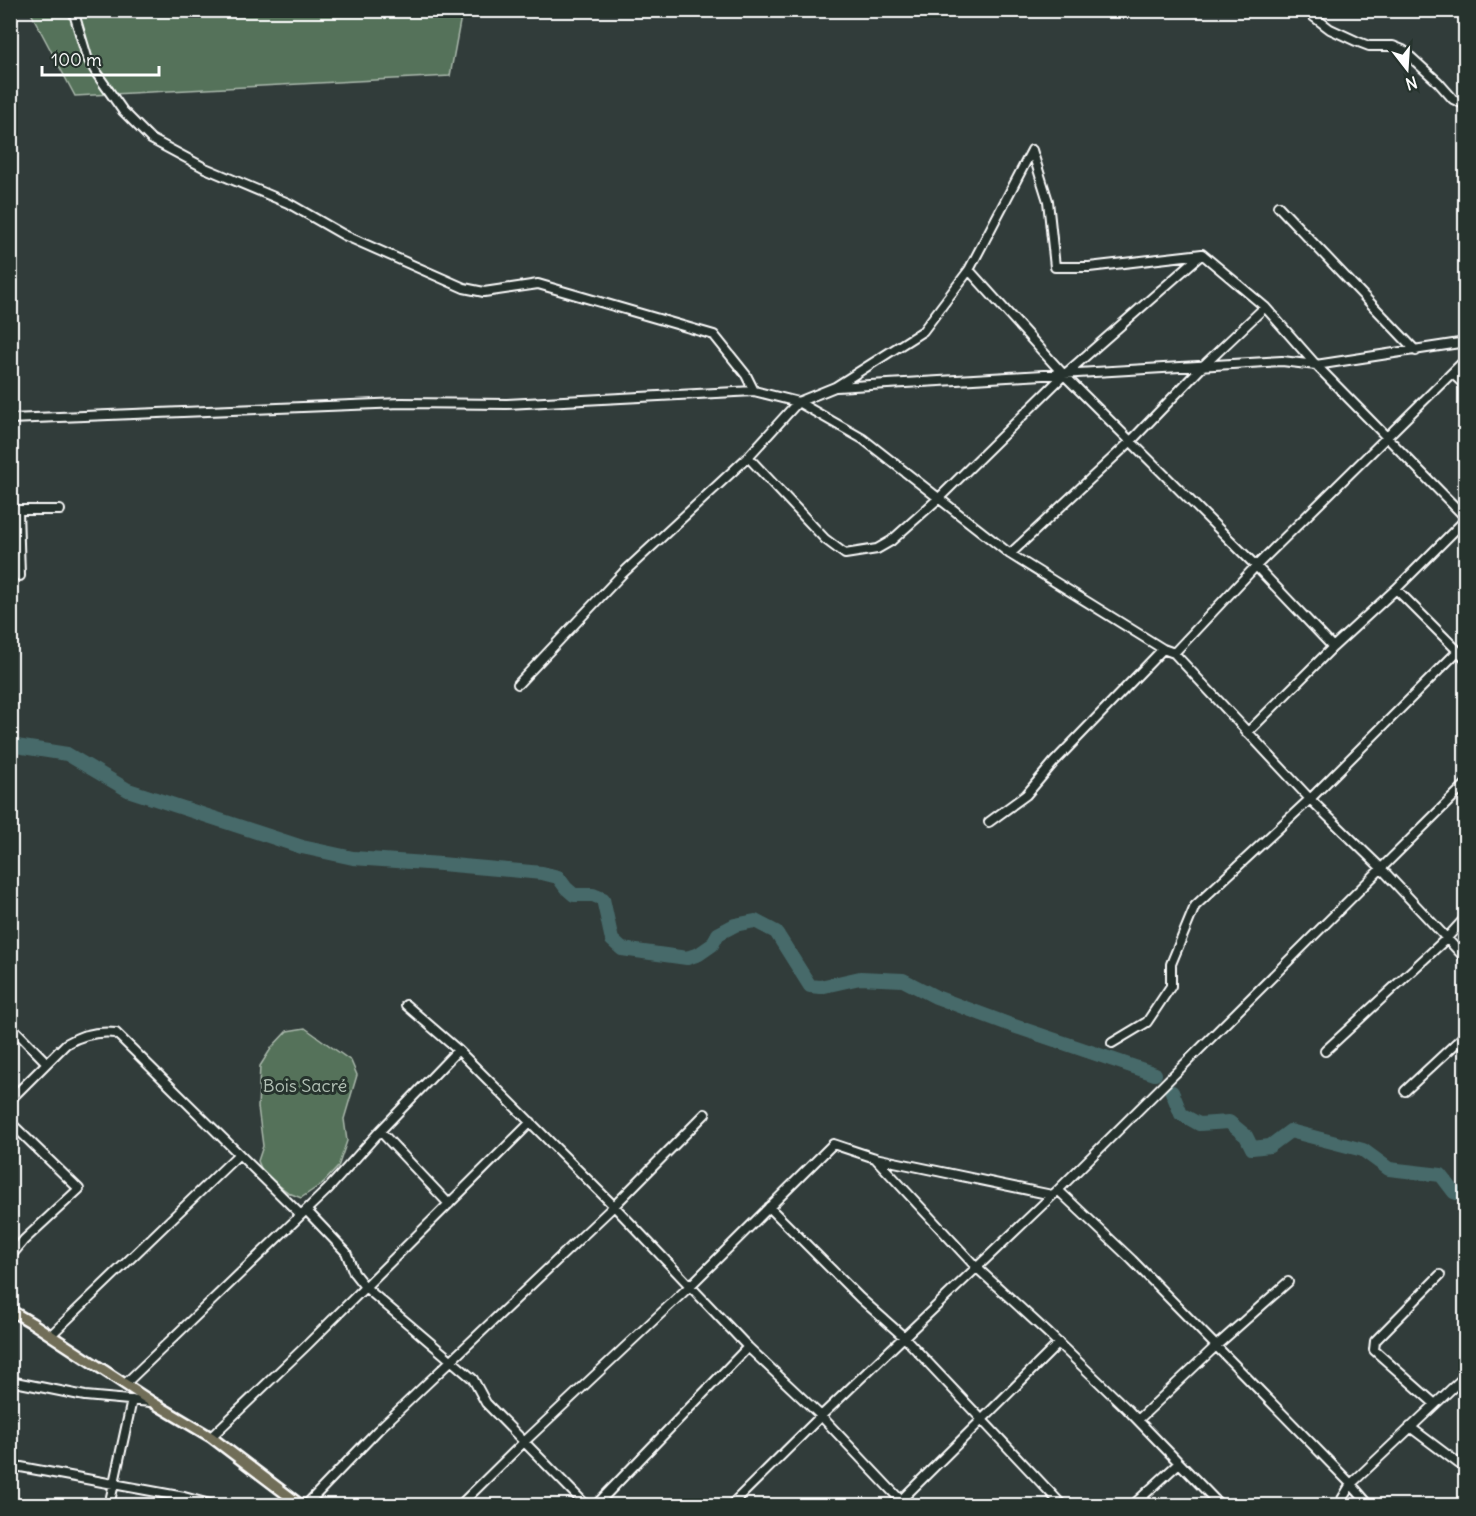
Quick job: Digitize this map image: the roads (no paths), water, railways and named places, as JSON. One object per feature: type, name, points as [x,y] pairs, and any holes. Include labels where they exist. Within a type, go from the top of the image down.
[{"type":"main road","points":[[10,1310],[152,1402],[211,1437],[303,1506]]},
{"type":"street","points":[[73,10],[87,57],[97,74],[123,111],[151,139],[205,168],[288,203],[344,235],[464,288],[484,292],[538,284],[714,335],[746,375],[754,391]]},
{"type":"street","points":[[1305,10],[1330,29],[1356,41],[1369,46],[1393,46],[1403,50],[1453,99],[1466,105]]},
{"type":"street","points":[[518,684],[623,573],[748,457],[798,402],[835,387],[923,331],[969,270],[1032,150],[1048,201],[1056,267],[1089,267],[1202,254],[1265,307],[1316,365],[1466,518],[1247,733]]},
{"type":"street","points":[[1278,206],[1416,351]]},
{"type":"street","points":[[748,457],[825,539],[845,555],[877,549],[891,541],[939,498],[1064,375],[1202,254]]},
{"type":"street","points":[[969,270],[1064,375],[1256,566],[1333,647]]},
{"type":"street","points":[[1010,554],[1131,441],[1202,367],[1265,307]]},
{"type":"street","points":[[835,387],[1282,362],[1316,365],[1466,342]]},
{"type":"street","points":[[1174,653],[1256,566],[1466,359]]},
{"type":"street","points":[[1452,373],[1466,386]]},
{"type":"street","points":[[10,419],[401,403],[507,404],[754,391],[798,402],[863,439],[1010,554],[1163,649],[1174,653],[1247,733],[1380,867],[1466,959]]},
{"type":"street","points":[[20,576],[18,510],[60,510]]},
{"type":"street","points":[[1396,589],[1466,659]]},
{"type":"street","points":[[989,822],[1026,795],[1054,762],[1163,649]]},
{"type":"street","points":[[1112,1043],[1147,1022],[1172,986],[1171,964],[1195,906],[1310,799],[1458,651]]},
{"type":"street","points":[[730,1506],[1055,1192],[1380,867],[1465,786]]},
{"type":"street","points":[[1325,1052],[1466,918]]},
{"type":"street","points":[[406,1005],[458,1050],[531,1122],[748,1347],[821,1416],[900,1504],[981,1419],[1059,1343]]},
{"type":"street","points":[[10,1025],[47,1063]]},
{"type":"street","points":[[10,1100],[66,1044],[75,1038],[101,1032],[116,1033],[239,1154],[346,1252],[354,1273],[365,1287],[473,1379],[486,1403],[587,1506]]},
{"type":"street","points":[[1405,1091],[1466,1034]]},
{"type":"street","points":[[125,1384],[328,1189],[458,1050]]},
{"type":"street","points":[[303,1506],[451,1360],[614,1206],[705,1114]]},
{"type":"street","points":[[10,1122],[78,1189],[24,1240],[10,1257]]},
{"type":"street","points":[[211,1437],[308,1346],[531,1122]]},
{"type":"street","points":[[380,1131],[448,1204]]},
{"type":"street","points":[[459,1506],[690,1286],[832,1144],[875,1158],[1055,1192],[1132,1260],[1370,1506]]},
{"type":"street","points":[[51,1335],[239,1154]]},
{"type":"street","points":[[875,1158],[976,1267],[1138,1420],[1221,1506]]},
{"type":"street","points":[[770,1207],[860,1298],[904,1337],[1063,1506]]},
{"type":"street","points":[[1435,1404],[1374,1350],[1375,1341],[1440,1275]]},
{"type":"street","points":[[1138,1420],[1288,1282]]},
{"type":"street","points":[[595,1506],[748,1347]]},
{"type":"street","points":[[1338,1506],[1351,1484],[1466,1375]]},
{"type":"street","points":[[10,1381],[85,1396],[152,1402]]},
{"type":"street","points":[[110,1506],[132,1400]]},
{"type":"street","points":[[1410,1427],[1466,1469]]},
{"type":"street","points":[[1132,1506],[1179,1463]]},
{"type":"street","points":[[10,1466],[184,1497],[217,1506]]},
{"type":"waterway","points":[[10,745],[67,754],[128,790],[302,847],[353,858],[542,873],[558,877],[574,895],[593,895],[603,899],[612,940],[622,949],[687,958],[699,954],[712,945],[718,934],[735,925],[755,921],[776,932],[810,986],[820,987],[860,978],[903,980],[936,997],[1011,1025],[1155,1074]]},
{"type":"waterway","points":[[1172,1092],[1181,1114],[1199,1124],[1229,1122],[1246,1136],[1252,1148],[1270,1146],[1290,1131],[1363,1150],[1389,1169],[1441,1175],[1454,1192],[1466,1196]]},
{"type":"park label","name":"Bois Sacré","points":[[305,1086]]}]
